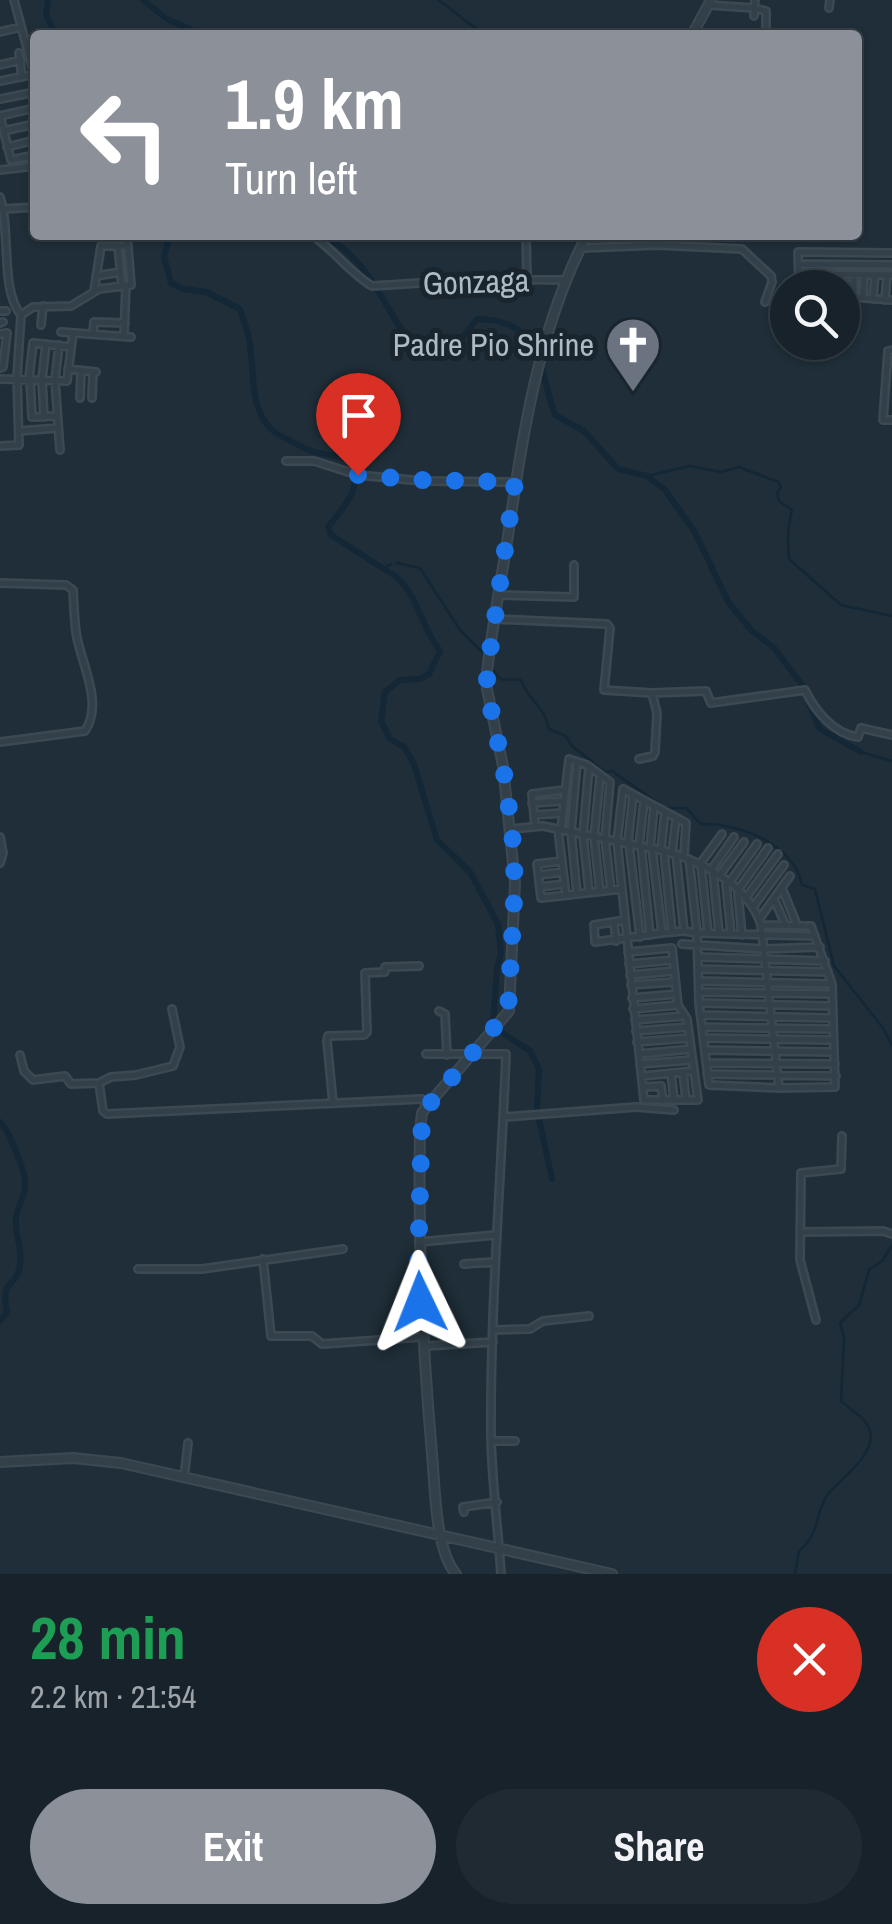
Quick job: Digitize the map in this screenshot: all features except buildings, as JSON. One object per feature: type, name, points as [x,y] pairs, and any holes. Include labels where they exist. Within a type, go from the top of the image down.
[{"type":"street","points":[[14,0],[30,56]]},
{"type":"street","points":[[754,12],[755,0]]},
{"type":"street","points":[[695,30],[710,2],[766,12],[766,30]]},
{"type":"street","points":[[0,32],[22,27]]},
{"type":"street","points":[[0,65],[20,56],[22,77]]},
{"type":"street","points":[[10,96],[3,81],[30,75]]},
{"type":"street","points":[[0,99],[30,93]]},
{"type":"street","points":[[30,109],[0,116],[11,160],[30,156]]},
{"type":"street","points":[[3,131],[30,125]]},
{"type":"street","points":[[7,147],[30,141]]},
{"type":"street","points":[[0,170],[30,167]]},
{"type":"street","points":[[0,197],[11,300],[21,315],[17,377],[19,445],[0,446]]},
{"type":"street","points":[[4,210],[30,208]]},
{"type":"street","points":[[21,315],[33,307],[71,306],[94,291],[131,284],[127,240]]},
{"type":"street","name":"Gonzaga","points":[[320,240],[360,278],[374,286],[527,278],[566,280]]},
{"type":"street","points":[[526,240],[527,278]]},
{"type":"street","points":[[456,1574],[448,1564],[437,1509],[423,1342],[418,1242],[420,1130],[426,1106],[508,1011],[516,918],[512,829],[487,672],[524,421],[537,366],[566,280],[584,240]]},
{"type":"street","points":[[580,248],[657,244],[742,249],[771,276],[766,302]]},
{"type":"street","points":[[94,291],[101,246],[128,246]]},
{"type":"street","points":[[62,332],[128,336],[118,246]]},
{"type":"street","points":[[799,270],[798,252],[892,253]]},
{"type":"street","points":[[854,270],[855,252]]},
{"type":"street","points":[[799,264],[892,264]]},
{"type":"street","points":[[96,276],[120,272]]},
{"type":"street","points":[[860,275],[890,275],[889,300],[860,297]]},
{"type":"street","points":[[863,298],[864,275]]},
{"type":"street","points":[[873,299],[875,275]]},
{"type":"street","points":[[41,325],[43,306]]},
{"type":"street","points":[[99,311],[99,322]]},
{"type":"street","points":[[112,311],[112,322]]},
{"type":"street","points":[[92,334],[94,322],[125,323]]},
{"type":"street","points":[[0,368],[4,328]]},
{"type":"street","points":[[0,379],[67,381],[73,333]]},
{"type":"street","points":[[58,416],[32,417],[32,343],[72,346]]},
{"type":"street","points":[[44,416],[46,344]]},
{"type":"street","points":[[59,345],[55,380],[60,450]]},
{"type":"street","points":[[3,349],[18,351]]},
{"type":"street","points":[[892,350],[888,351],[883,420],[892,420]]},
{"type":"street","points":[[68,369],[95,372],[92,398]]},
{"type":"street","points":[[80,398],[81,371]]},
{"type":"street","points":[[19,431],[58,428]]},
{"type":"street","points":[[286,461],[314,462],[358,475],[515,482]]},
{"type":"street","points":[[499,596],[574,597],[574,565]]},
{"type":"street","points":[[0,583],[66,585],[73,590],[78,641],[92,698],[91,720],[85,731],[0,742]]},
{"type":"street","points":[[494,618],[607,624],[610,628],[604,690],[652,694],[706,690],[712,703],[805,690],[820,717],[850,736],[858,737],[862,728],[892,735]]},
{"type":"street","points":[[639,759],[656,752],[657,713],[652,694]]},
{"type":"street","points":[[566,895],[559,830],[566,761],[589,766],[610,783],[605,839],[611,890]]},
{"type":"street","points":[[577,762],[571,832],[577,894]]},
{"type":"street","points":[[588,892],[583,834],[589,766]]},
{"type":"street","points":[[600,777],[594,837],[600,891]]},
{"type":"street","points":[[535,826],[534,792],[564,790]]},
{"type":"street","points":[[628,952],[672,948],[678,1005],[688,1026],[698,1100],[644,1100],[634,1020],[617,842],[622,790],[687,825],[686,858],[697,933],[699,1003],[710,1085],[834,1088],[832,984],[815,936],[810,925],[761,922]]},
{"type":"street","points":[[632,796],[629,844],[640,937]]},
{"type":"street","points":[[644,801],[640,846],[650,935]]},
{"type":"street","points":[[532,804],[563,802]]},
{"type":"street","points":[[654,807],[651,848],[662,933]]},
{"type":"street","points":[[665,812],[662,851],[672,932]]},
{"type":"street","points":[[534,816],[562,813]]},
{"type":"street","points":[[676,818],[674,854],[684,931]]},
{"type":"street","points":[[512,829],[535,826],[674,854],[701,864],[738,891],[761,922],[778,1088]]},
{"type":"street","points":[[708,933],[701,864],[722,834]]},
{"type":"street","points":[[0,837],[0,862]]},
{"type":"street","points":[[719,934],[720,876],[734,838]]},
{"type":"street","points":[[731,934],[720,876],[744,842]]},
{"type":"street","points":[[720,876],[757,844]]},
{"type":"street","points":[[742,935],[738,891],[768,848]]},
{"type":"street","points":[[745,900],[778,854]]},
{"type":"street","points":[[562,861],[537,864],[541,898],[622,889]]},
{"type":"street","points":[[752,908],[784,866]]},
{"type":"street","points":[[539,875],[563,872]]},
{"type":"street","points":[[761,922],[790,876]]},
{"type":"street","points":[[540,886],[564,884]]},
{"type":"street","points":[[782,888],[797,925]]},
{"type":"street","points":[[774,899],[785,925]]},
{"type":"street","points":[[766,910],[773,925]]},
{"type":"street","points":[[625,920],[592,926],[595,942],[684,931],[815,936]]},
{"type":"street","points":[[614,922],[616,940]]},
{"type":"street","points":[[604,923],[605,942]]},
{"type":"street","points":[[682,944],[820,948]]},
{"type":"street","points":[[698,957],[825,960]]},
{"type":"street","points":[[630,964],[673,960]]},
{"type":"street","points":[[333,1102],[328,1036],[366,1032],[365,973],[385,972],[384,967],[419,966]]},
{"type":"street","points":[[698,969],[828,972]]},
{"type":"street","points":[[630,975],[674,971]]},
{"type":"street","points":[[698,981],[832,984]]},
{"type":"street","points":[[631,986],[676,982]]},
{"type":"street","points":[[699,992],[832,994]]},
{"type":"street","points":[[632,998],[677,994]]},
{"type":"street","points":[[699,1003],[770,1008],[831,1006]]},
{"type":"street","points":[[633,1009],[678,1005]]},
{"type":"street","points":[[20,1055],[24,1071],[33,1080],[65,1076],[70,1084],[99,1083],[111,1077],[173,1066],[180,1047],[172,1009]]},
{"type":"street","points":[[439,1011],[445,1014],[447,1055]]},
{"type":"street","points":[[701,1015],[831,1018]]},
{"type":"street","points":[[634,1020],[685,1016]]},
{"type":"street","points":[[636,1031],[688,1026]]},
{"type":"street","points":[[702,1026],[831,1028]]},
{"type":"street","points":[[638,1042],[690,1038]]},
{"type":"street","points":[[704,1038],[831,1040]]},
{"type":"street","points":[[639,1054],[691,1049]]},
{"type":"street","points":[[705,1050],[832,1052]]},
{"type":"street","points":[[426,1054],[506,1054],[495,1235],[491,1442],[501,1574]]},
{"type":"street","points":[[640,1064],[692,1060]]},
{"type":"street","points":[[706,1063],[835,1064]]},
{"type":"street","points":[[642,1076],[694,1071]]},
{"type":"street","points":[[683,1072],[686,1100]]},
{"type":"street","points":[[671,1073],[674,1101]]},
{"type":"street","points":[[708,1074],[836,1076]]},
{"type":"street","points":[[99,1083],[103,1111],[107,1114],[422,1099],[426,1106]]},
{"type":"street","points":[[643,1088],[661,1086],[663,1101]]},
{"type":"street","points":[[504,1117],[636,1106],[674,1110]]},
{"type":"street","points":[[816,1320],[800,1260],[801,1173],[841,1169],[842,1136]]},
{"type":"street","points":[[800,1232],[884,1230],[892,1234]]},
{"type":"street","points":[[418,1242],[495,1235]]},
{"type":"street","points":[[138,1270],[202,1269],[343,1249]]},
{"type":"street","points":[[263,1259],[271,1336],[312,1336],[322,1344],[492,1342]]},
{"type":"street","points":[[464,1264],[494,1262]]},
{"type":"street","points":[[493,1330],[530,1330],[543,1321],[588,1316]]},
{"type":"street","points":[[491,1442],[515,1441]]},
{"type":"street","points":[[184,1478],[188,1443]]},
{"type":"street","points":[[0,1462],[96,1459],[612,1574]]},
{"type":"street","points":[[464,1512],[463,1506],[496,1502]]},
{"type":"waterway","points":[[48,0],[46,15],[54,30]]},
{"type":"waterway","points":[[143,0],[167,19],[192,30]]},
{"type":"waterway","points":[[438,0],[480,30]]},
{"type":"waterway","points":[[169,240],[164,257],[171,283],[206,292],[240,309],[249,339],[256,398],[271,429],[310,451],[355,464],[353,491],[328,527],[331,535],[387,571]]},
{"type":"waterway","points":[[330,240],[363,269],[411,344],[453,349],[477,319],[499,321],[527,337],[541,364],[555,415],[584,431],[618,469],[647,476],[665,490],[694,531],[729,603],[752,631],[774,648],[803,686]]},
{"type":"waterway","points":[[647,476],[690,466],[721,472],[739,467],[778,482],[779,501],[792,510],[789,559],[841,605],[892,616]]},
{"type":"waterway","points":[[397,563],[420,568],[460,630],[485,655]]},
{"type":"waterway","points":[[383,569],[391,564]]},
{"type":"waterway","points":[[391,573],[407,589],[440,651],[429,674],[420,679],[400,680],[385,692],[381,721],[390,739],[404,747],[414,764],[437,840],[470,872],[498,924],[501,954],[493,1023],[530,1051],[539,1069],[537,1110],[552,1179]]},
{"type":"waterway","points":[[491,667],[501,679],[521,680],[549,729],[566,736],[571,745],[605,772],[612,771],[665,808],[686,808],[701,824],[732,827],[777,847],[797,871],[802,885],[815,889],[834,966],[892,1045]]},
{"type":"waterway","points":[[804,692],[820,729],[861,752]]},
{"type":"waterway","points":[[861,752],[892,761]]},
{"type":"waterway","points":[[0,1122],[17,1153],[25,1187],[16,1218],[20,1265],[7,1288],[7,1312],[0,1321]]},
{"type":"waterway","points":[[795,1574],[799,1551],[813,1532],[826,1497],[869,1447],[867,1424],[841,1401],[844,1337],[840,1323],[859,1305],[869,1270],[883,1260],[892,1245]]},
{"type":"place","name":"Padre Pio Shrine","points":[[633,394]]},
{"type":"route","points":[[358,475],[515,482],[487,672],[512,829],[516,918],[508,1011],[422,1113],[420,1302]]}]
